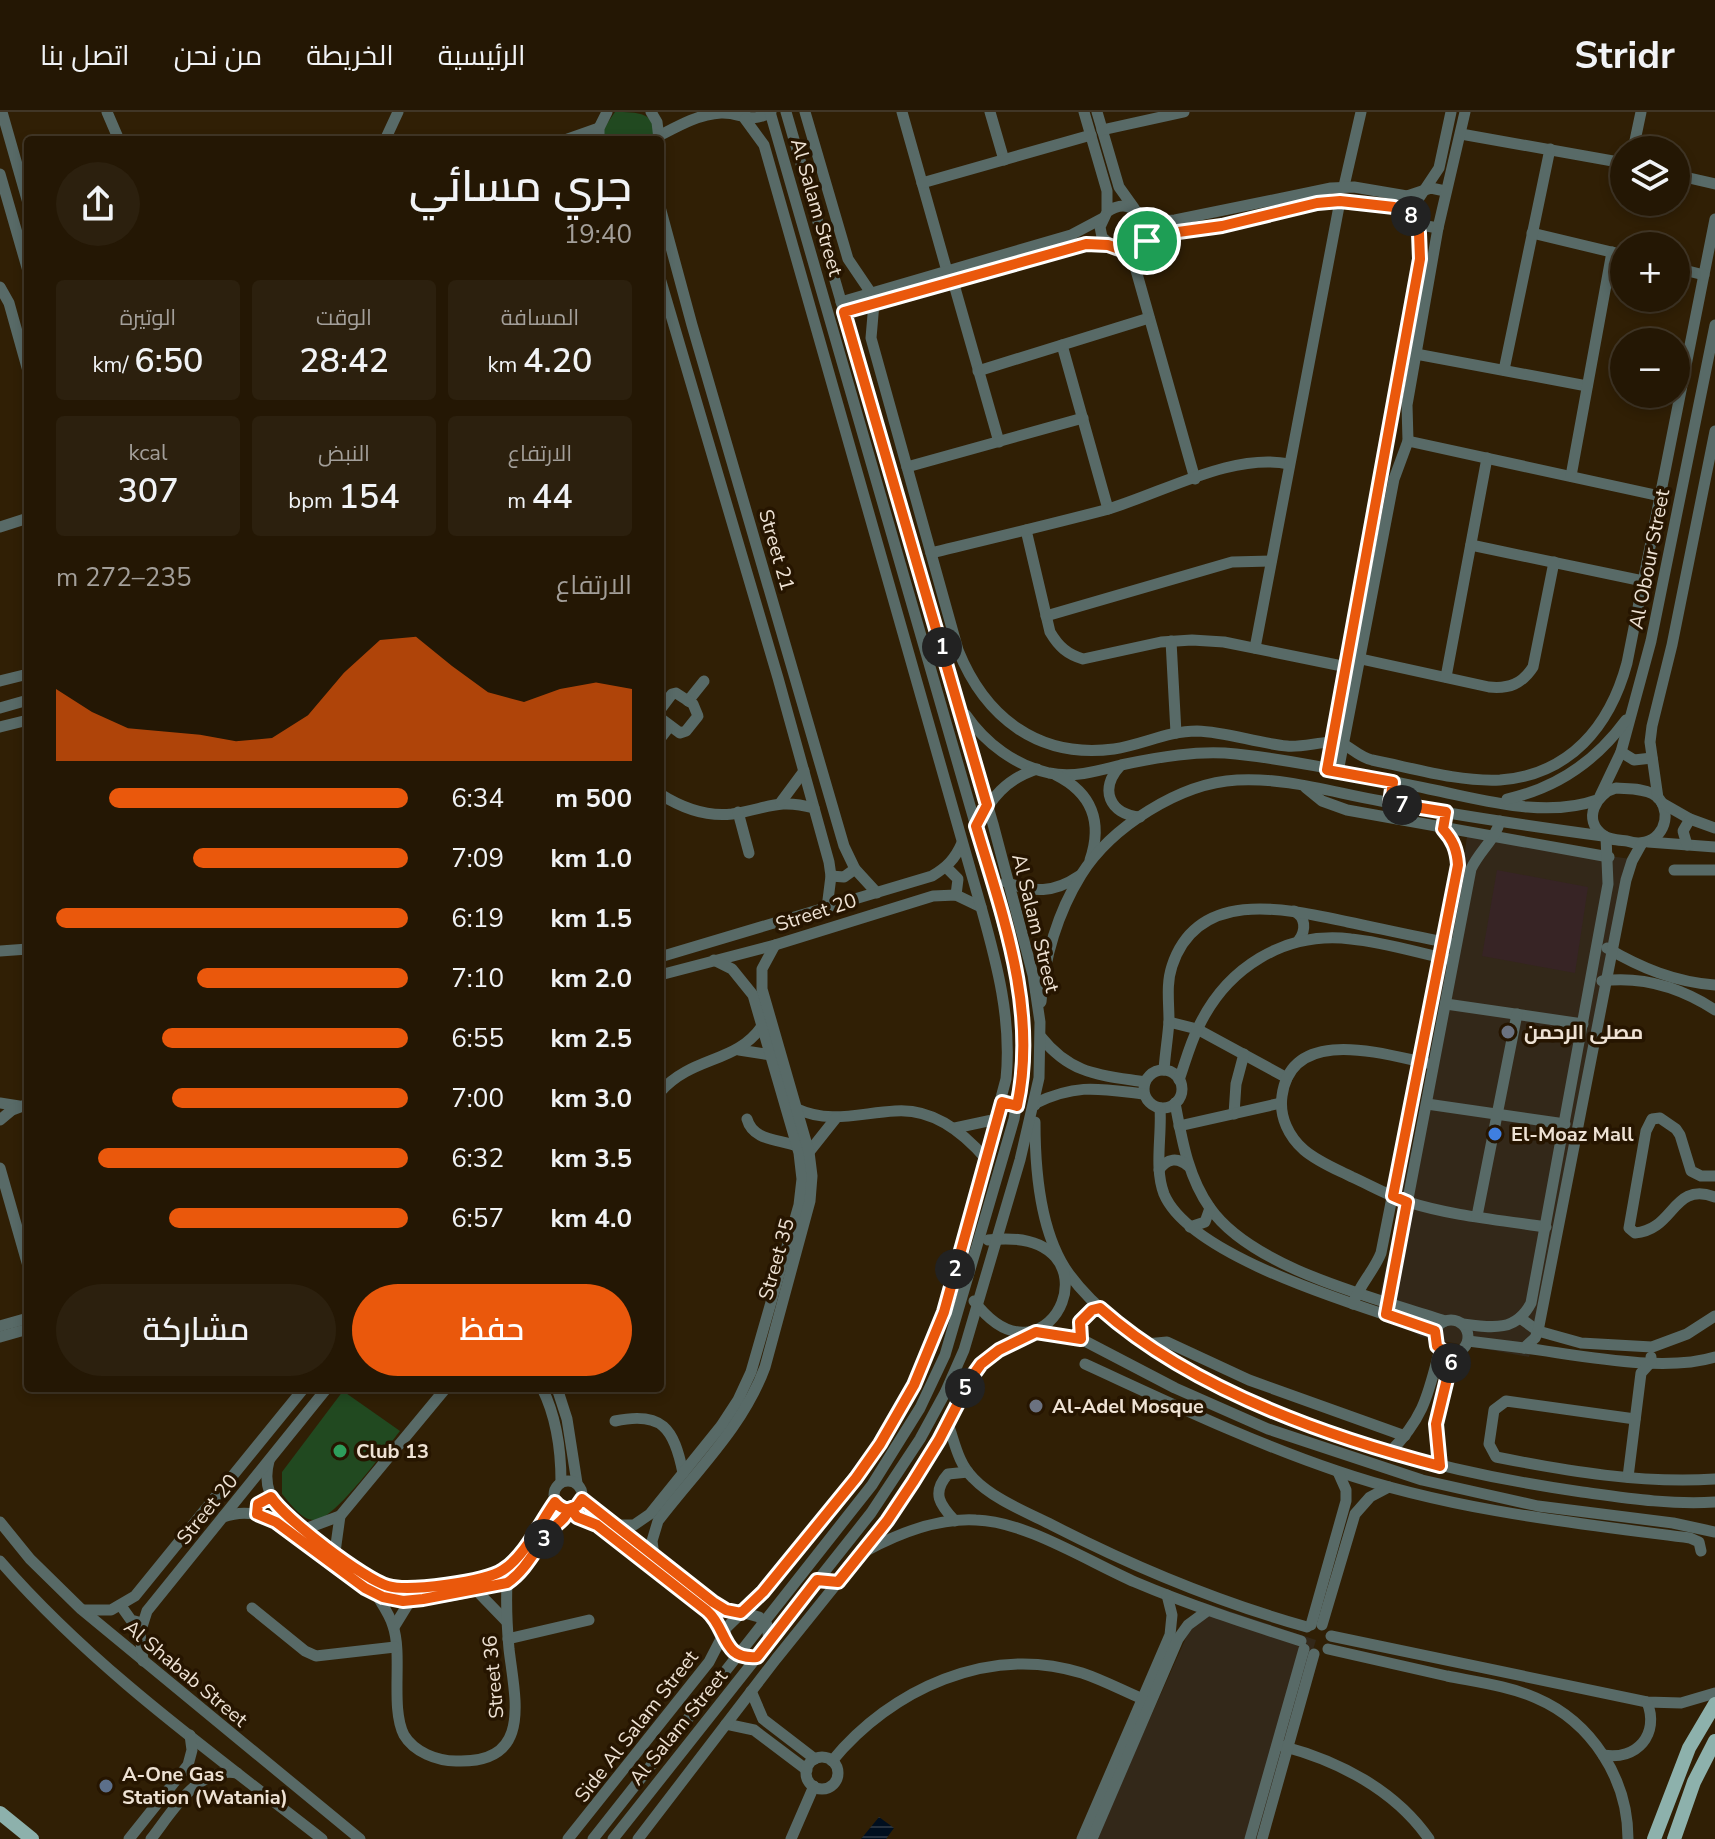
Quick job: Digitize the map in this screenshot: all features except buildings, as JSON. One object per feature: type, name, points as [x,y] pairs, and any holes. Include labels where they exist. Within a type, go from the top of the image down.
[{"type":"main road","points":[[1654,1839],[1689,1748],[1715,1704]]},
{"type":"main road","points":[[1674,1839],[1694,1782],[1715,1741]]},
{"type":"main road","points":[[0,1813],[32,1839]]},
{"type":"street","points":[[2,112],[24,189]]},
{"type":"street","points":[[107,112],[117,136]]},
{"type":"street","points":[[387,136],[398,112]]},
{"type":"street","points":[[599,134],[607,112]]},
{"type":"street","points":[[651,112],[657,122],[659,136]]},
{"type":"street","points":[[662,136],[686,122],[714,114],[758,118],[770,112]]},
{"type":"street","name":"Al Salam Street","points":[[595,1836],[872,1485],[906,1434],[945,1355],[966,1290],[1017,1106],[1023,1067],[1023,1013],[1013,961],[770,112]]},
{"type":"street","name":"Al Salam Street","points":[[613,1839],[888,1489],[934,1413],[959,1361],[1036,1103],[1041,1037],[1033,975],[959,706],[786,112]]},
{"type":"street","points":[[805,112],[848,259],[873,298],[871,338],[958,650],[969,677],[985,701],[1006,722],[1031,737],[1058,747],[1085,750],[1137,745],[1176,733],[1215,733],[1287,746],[1337,742],[1360,757],[1470,778],[1501,780],[1531,774],[1559,762],[1584,743],[1604,720],[1619,693],[1715,219]]},
{"type":"street","points":[[902,112],[999,442]]},
{"type":"street","points":[[990,112],[1004,160]]},
{"type":"street","points":[[1084,112],[1097,132],[1119,187],[1137,211],[1145,229],[1133,247],[1149,318],[1195,479]]},
{"type":"street","points":[[1097,112],[1097,132],[1107,191],[1105,215],[1100,227],[1102,237],[1115,249],[1133,247],[1167,234],[1222,226],[1317,203],[1340,201],[1394,207],[1409,214],[1421,225],[1438,228]]},
{"type":"street","points":[[922,183],[1097,132],[1184,112]]},
{"type":"street","points":[[1344,186],[1361,112]]},
{"type":"street","points":[[1357,655],[1390,428],[1420,259],[1415,204],[1439,168],[1451,112]]},
{"type":"street","points":[[1333,771],[1350,672],[1357,655],[1394,479],[1409,435],[1406,413],[1416,354],[1445,191],[1465,112]]},
{"type":"street","points":[[1636,136],[1641,112]]},
{"type":"street","name":"Side Al Salam Street","points":[[568,1839],[709,1662],[723,1636],[741,1613],[763,1592],[856,1478],[899,1413],[926,1359],[944,1312],[1002,1102],[1008,1060],[1007,1022],[981,907],[764,145],[740,115]]},
{"type":"street","points":[[1461,134],[1610,160]]},
{"type":"street","points":[[1504,370],[1550,149]]},
{"type":"street","points":[[0,174],[3,195],[24,259]]},
{"type":"street","points":[[1690,178],[1715,184]]},
{"type":"street","points":[[775,187],[791,183]]},
{"type":"street","points":[[950,276],[1071,235],[1115,207],[1125,205],[1150,219],[1175,220],[1344,186],[1407,196],[1424,190],[1445,191]]},
{"type":"street","points":[[1255,648],[1340,201]]},
{"type":"street","name":"Street 21","points":[[664,221],[844,846],[855,869],[877,893]]},
{"type":"street","points":[[1532,233],[1610,252]]},
{"type":"street","points":[[842,307],[950,276],[1086,244],[1108,245]]},
{"type":"street","points":[[1690,272],[1704,275]]},
{"type":"street","points":[[0,287],[9,303],[24,357]]},
{"type":"street","points":[[1571,476],[1587,386],[1610,288]]},
{"type":"street","name":"Street 21","points":[[664,292],[814,808],[831,876],[827,908]]},
{"type":"street","points":[[978,371],[1149,318]]},
{"type":"street","name":"Al Obour Street","points":[[1598,798],[1621,752],[1651,641],[1715,325]]},
{"type":"street","points":[[1062,345],[1108,509]]},
{"type":"street","points":[[1416,354],[1587,386]]},
{"type":"street","points":[[693,397],[712,392]]},
{"type":"street","points":[[907,467],[1083,418]]},
{"type":"street","points":[[1390,428],[1487,458],[1660,496]]},
{"type":"street","name":"Al Obour Street","points":[[1660,800],[1652,758],[1652,726],[1672,645],[1715,431]]},
{"type":"street","points":[[1386,454],[1402,459]]},
{"type":"street","points":[[1446,677],[1487,458]]},
{"type":"street","points":[[931,553],[1108,509],[1243,463],[1274,461],[1289,464]]},
{"type":"street","points":[[0,527],[24,519]]},
{"type":"street","points":[[1026,530],[1050,632],[1057,645],[1069,654],[1083,659],[1171,641],[1224,642],[1350,672]]},
{"type":"street","points":[[1471,545],[1643,581]]},
{"type":"street","points":[[1046,616],[1232,562],[1271,561]]},
{"type":"street","points":[[1357,655],[1502,688],[1515,685],[1526,678],[1533,667],[1554,562]]},
{"type":"street","points":[[1171,641],[1176,733]]},
{"type":"street","points":[[768,646],[784,642]]},
{"type":"street","points":[[0,681],[24,675]]},
{"type":"street","points":[[688,701],[704,681]]},
{"type":"street","points":[[664,705],[672,694],[680,695],[696,708],[698,716],[686,731],[680,733],[664,721]]},
{"type":"street","points":[[0,708],[24,701]]},
{"type":"street","points":[[959,706],[976,730],[998,750],[1072,783],[1087,800],[1096,820],[1096,843],[1051,945],[1040,1022]]},
{"type":"street","points":[[1495,802],[1528,795],[1559,782],[1611,740],[1631,714]]},
{"type":"street","points":[[0,727],[24,721]]},
{"type":"street","points":[[664,734],[670,726]]},
{"type":"street","points":[[1621,752],[1634,760],[1652,758]]},
{"type":"street","points":[[1052,773],[1098,772],[1182,754],[1260,757],[1495,802],[1564,809],[1598,798],[1616,788],[1642,791],[1690,819],[1715,828]]},
{"type":"street","points":[[1120,765],[1108,787],[1110,799],[1117,809],[1128,816],[1140,817]]},
{"type":"street","points":[[976,826],[987,805],[1009,782],[1038,769]]},
{"type":"street","points":[[781,802],[804,771]]},
{"type":"street","points":[[990,875],[1032,890],[1058,888],[1085,869],[1140,817],[1170,798],[1202,786],[1236,780],[1271,780],[1500,821],[1645,842],[1715,847]]},
{"type":"street","points":[[1390,803],[1393,782]]},
{"type":"street","points":[[1306,787],[1322,801],[1347,810],[1609,857]]},
{"type":"street","points":[[1160,1108],[1159,1170],[1168,1202],[1190,1227],[1204,1237],[1261,1267],[1388,1308],[1445,1321],[1498,1328],[1520,1318],[1531,1303],[1608,884],[1609,857],[1604,836],[1593,817],[1598,798]]},
{"type":"street","points":[[664,800],[708,814],[738,812],[781,802],[814,808]]},
{"type":"street","points":[[1524,1348],[1538,1331],[1629,870],[1645,842],[1658,836],[1664,826],[1665,814],[1660,800]]},
{"type":"street","points":[[738,812],[749,853]]},
{"type":"street","points":[[1355,1298],[1381,1253],[1458,865],[1454,844],[1443,829],[1446,812]]},
{"type":"street","points":[[1687,845],[1683,831],[1690,819]]},
{"type":"street","points":[[1388,1308],[1471,869],[1481,851],[1495,838],[1500,821]]},
{"type":"street","points":[[962,843],[956,857],[946,867],[958,879],[956,895],[981,907]]},
{"type":"street","name":"Street 20","points":[[664,956],[932,876],[946,867]]},
{"type":"street","points":[[831,876],[844,877],[855,869]]},
{"type":"street","points":[[1674,870],[1715,870]]},
{"type":"street","name":"Street 20","points":[[664,974],[775,945],[880,910],[933,896],[956,895]]},
{"type":"street","points":[[1164,1070],[1169,982],[1177,953],[1195,929],[1220,915],[1236,911],[1293,911],[1457,944]]},
{"type":"street","points":[[1293,911],[1299,914],[1305,927],[1299,940]]},
{"type":"street","points":[[1179,1080],[1164,1070],[1152,1073],[1144,1088],[1150,1103],[1160,1108],[1175,1103],[1182,1092],[1179,1080],[1197,1029],[1220,992],[1240,970],[1259,957],[1299,940],[1350,939],[1454,961]]},
{"type":"street","points":[[1598,942],[1715,1006]]},
{"type":"street","name":"Street 35","points":[[654,1556],[652,1541],[658,1521],[742,1415],[760,1381],[810,1201],[812,1176],[809,1152],[762,989],[765,959],[775,945]]},
{"type":"street","points":[[0,951],[24,949]]},
{"type":"street","name":"Street 35","points":[[614,1525],[643,1521],[730,1413],[751,1372],[799,1205],[802,1179],[797,1146],[762,1026],[748,986],[732,969],[714,960]]},
{"type":"street","points":[[1590,983],[1636,980],[1715,985]]},
{"type":"street","points":[[1446,1004],[1583,1024]]},
{"type":"street","points":[[1477,1216],[1517,1014]]},
{"type":"street","points":[[1169,1022],[1197,1029],[1287,1078]]},
{"type":"street","points":[[664,1088],[684,1071],[739,1050],[762,1026]]},
{"type":"street","points":[[1041,1037],[1058,1056],[1079,1070],[1144,1088]]},
{"type":"street","points":[[739,1050],[771,1055]]},
{"type":"street","points":[[1435,1065],[1352,1050],[1321,1050],[1296,1065],[1287,1078],[1281,1103],[1287,1128],[1305,1150],[1327,1165],[1407,1202],[1546,1227]]},
{"type":"street","points":[[1234,1114],[1236,1084],[1244,1054]]},
{"type":"street","points":[[638,1839],[862,1553],[913,1482],[981,1364],[999,1350],[1036,1332],[1056,1313],[1065,1288],[1061,1262],[1042,1196],[1036,1149],[1036,1103],[1057,1092],[1077,1088],[1144,1088]]},
{"type":"street","points":[[1002,1102],[1017,1106]]},
{"type":"street","points":[[0,1103],[24,1105]]},
{"type":"street","points":[[1175,1103],[1188,1166],[1210,1208],[1231,1231],[1259,1250],[1355,1298]]},
{"type":"street","points":[[1179,1126],[1281,1103]]},
{"type":"street","points":[[1427,1104],[1565,1124]]},
{"type":"street","points":[[0,1120],[24,1105]]},
{"type":"street","points":[[797,1109],[816,1116],[836,1118],[906,1111],[931,1116],[955,1128],[986,1159]]},
{"type":"street","points":[[809,1152],[836,1118]]},
{"type":"street","points":[[1660,1118],[1676,1129],[1691,1171],[1701,1176],[1712,1175],[1711,1195],[1687,1194],[1663,1222],[1646,1232],[1635,1233],[1629,1228],[1646,1131],[1652,1119],[1660,1118]]},
{"type":"street","points":[[747,1119],[754,1132],[797,1146]]},
{"type":"street","points":[[955,1128],[997,1119]]},
{"type":"street","points":[[773,1140],[792,1127]]},
{"type":"street","points":[[1159,1170],[1173,1160],[1188,1166]]},
{"type":"street","points":[[0,1168],[24,1252]]},
{"type":"street","points":[[982,1173],[998,1178]]},
{"type":"street","points":[[1190,1227],[1205,1222],[1210,1208]]},
{"type":"street","points":[[980,1241],[1024,1240],[1050,1252],[1100,1308],[1146,1344],[1227,1390],[1389,1453],[1489,1477],[1603,1495],[1675,1502],[1715,1502]]},
{"type":"street","points":[[966,1290],[985,1315],[1004,1328],[1015,1332],[1081,1339],[1221,1409],[1365,1463],[1447,1486],[1538,1506],[1693,1526],[1715,1532]]},
{"type":"street","points":[[1081,1339],[1080,1322],[1092,1310],[1100,1308]]},
{"type":"street","points":[[1388,1308],[1435,1331]]},
{"type":"street","points":[[1468,1341],[1524,1348],[1597,1351],[1652,1347],[1672,1341],[1715,1316]]},
{"type":"street","points":[[1520,1318],[1538,1331],[1635,1361],[1677,1362],[1715,1357]]},
{"type":"street","points":[[0,1326],[24,1321]]},
{"type":"street","points":[[1445,1321],[1435,1331],[1435,1341],[1440,1349],[1453,1354],[1463,1350],[1468,1341],[1469,1334],[1463,1324]]},
{"type":"street","points":[[0,1337],[24,1322]]},
{"type":"street","points":[[1672,1341],[1672,1352],[1677,1362]]},
{"type":"street","points":[[1146,1344],[1167,1342],[1249,1380],[1405,1436]]},
{"type":"street","points":[[1628,1477],[1641,1373],[1635,1361],[1635,1347]]},
{"type":"street","points":[[1641,1373],[1651,1362],[1652,1347]]},
{"type":"street","points":[[1389,1453],[1425,1406],[1440,1349]]},
{"type":"street","points":[[1440,1466],[1436,1424],[1453,1354]]},
{"type":"street","points":[[1085,1364],[1247,1437],[1338,1472],[1389,1487],[1481,1507],[1690,1538],[1699,1542],[1701,1551]]},
{"type":"street","name":"Street 20","points":[[121,1606],[141,1589],[301,1392]]},
{"type":"street","name":"Street 20","points":[[142,1623],[147,1611],[324,1392]]},
{"type":"street","points":[[305,1529],[340,1516],[443,1392]]},
{"type":"street","points":[[543,1392],[557,1433],[561,1482]]},
{"type":"street","points":[[558,1392],[567,1419],[582,1499]]},
{"type":"street","points":[[1635,1419],[1506,1401],[1494,1410],[1489,1444],[1496,1457],[1588,1473],[1715,1479]]},
{"type":"street","points":[[934,1413],[948,1422],[954,1447],[968,1472],[986,1489],[1092,1546],[1212,1597],[1313,1626],[1331,1636],[1647,1702],[1681,1703],[1715,1693]]},
{"type":"street","points":[[615,1421],[643,1417],[655,1419],[679,1452],[683,1473]]},
{"type":"street","points":[[679,1452],[698,1454]]},
{"type":"street","points":[[269,1461],[267,1483],[279,1509],[366,1576],[399,1588],[422,1588],[486,1577],[503,1570],[516,1558],[555,1502],[555,1489],[561,1482],[569,1480],[577,1483]]},
{"type":"street","points":[[955,1521],[939,1503],[938,1492],[948,1474],[968,1472]]},
{"type":"street","points":[[1262,1839],[1346,1501],[1343,1481],[1338,1472]]},
{"type":"street","points":[[1313,1626],[1355,1514],[1370,1497],[1389,1487]]},
{"type":"street","points":[[257,1514],[262,1500],[271,1497]]},
{"type":"street","points":[[582,1499],[719,1606],[753,1614],[764,1621],[769,1631],[769,1641]]},
{"type":"street","points":[[223,1517],[240,1512],[257,1514],[276,1522],[376,1594],[410,1601],[507,1583],[515,1577],[550,1530],[565,1519],[570,1509],[582,1499]]},
{"type":"street","points":[[555,1502],[561,1508],[570,1509],[577,1517],[597,1525],[707,1611],[717,1622],[728,1647],[737,1654],[757,1657]]},
{"type":"street","points":[[335,1552],[340,1516]]},
{"type":"street","points":[[862,1553],[915,1530],[955,1521],[988,1521],[1016,1528],[1167,1595],[1307,1648],[1328,1649],[1520,1692],[1567,1716],[1592,1740],[1622,1793],[1628,1839]]},
{"type":"street","name":"Al Shabab Street","points":[[0,1522],[30,1559],[81,1609],[355,1837]]},
{"type":"street","points":[[0,1561],[35,1601],[100,1662],[322,1839]]},
{"type":"street","points":[[817,1580],[838,1582]]},
{"type":"street","name":"Street 36","points":[[376,1594],[394,1627],[400,1721],[405,1737],[427,1754],[460,1762],[499,1751],[515,1728],[516,1709],[506,1621],[507,1583]]},
{"type":"street","name":"Street 36","points":[[476,1590],[506,1621]]},
{"type":"street","points":[[1167,1595],[1174,1637]]},
{"type":"street","points":[[394,1627],[410,1601]]},
{"type":"street","points":[[81,1609],[101,1612],[121,1606],[126,1617],[142,1623],[140,1643],[144,1662]]},
{"type":"street","points":[[252,1608],[305,1651],[316,1656],[395,1647]]},
{"type":"street","points":[[1092,1839],[1106,1795],[1174,1637],[1207,1611]]},
{"type":"street","points":[[508,1639],[589,1620]]},
{"type":"street","points":[[1328,1649],[1331,1636]]},
{"type":"street","points":[[832,1761],[861,1728],[892,1704],[934,1682],[978,1669],[1016,1665],[1072,1671],[1146,1700]]},
{"type":"street","points":[[751,1691],[766,1731],[807,1770]]},
{"type":"street","points":[[1603,1755],[1625,1755],[1643,1743],[1652,1723],[1647,1702]]},
{"type":"street","points":[[726,1724],[766,1731],[815,1759]]},
{"type":"street","points":[[129,1839],[188,1765],[192,1750],[190,1734]]},
{"type":"street","points":[[1250,1839],[1283,1746]]},
{"type":"street","points":[[1283,1746],[1334,1764],[1379,1789],[1401,1805],[1429,1839]]},
{"type":"street","points":[[821,1757],[832,1761],[838,1771],[835,1782],[825,1789],[814,1786],[807,1777],[807,1770],[815,1759],[821,1757]]},
{"type":"street","points":[[151,1839],[199,1782],[214,1774],[239,1774]]},
{"type":"street","points":[[791,1839],[814,1786]]},
{"type":"street","points":[[1082,1839],[1106,1795]]},
{"type":"street","points":[[583,1823],[595,1836]]},
{"type":"shaded area","points":[[1467,836],[1631,859],[1538,1327],[1529,1357],[1421,1337],[1405,1327],[1375,1317],[1413,1142],[1457,910]]},
{"type":"shaded area","points":[[1497,870],[1588,887],[1575,973],[1482,956]]},
{"type":"shaded area","points":[[1202,1602],[1316,1640],[1256,1839],[1096,1839]]},
{"type":"green space","points":[[615,112],[638,113],[650,119],[654,131],[653,136],[604,136],[604,128]]},
{"type":"green space","name":"Club 13","points":[[342,1392],[400,1431],[360,1482],[324,1517],[310,1520],[297,1511],[282,1494],[282,1472]]},
{"type":"water","points":[[879,1817],[894,1828],[886,1839],[861,1839]]},
{"type":"place","name":"مصلى الرحمن","points":[[1508,1032]]},
{"type":"place","name":"El-Moaz Mall","points":[[1495,1134]]},
{"type":"place","name":"Al-Adel Mosque","points":[[1036,1406]]},
{"type":"place","name":"Club 13","points":[[340,1451]]},
{"type":"place","name":"A-One Gas Station (Watania)","points":[[106,1786]]},
{"type":"route","points":[[1147,241],[1122,250],[1097,243],[1086,244],[844,312],[987,805],[976,826],[1013,961],[1023,1013],[1023,1067],[1017,1106],[1002,1102],[944,1312],[899,1413],[856,1478],[763,1592],[741,1613],[726,1610],[713,1602],[582,1499],[577,1506],[569,1509],[565,1519],[550,1530],[515,1577],[507,1583],[410,1601],[383,1597],[365,1588],[276,1522],[257,1514],[258,1504],[271,1497],[285,1513],[366,1576],[387,1586],[411,1589],[495,1575],[516,1558],[555,1502],[561,1508],[565,1509],[569,1509],[571,1509],[577,1517],[597,1525],[713,1616],[732,1651],[743,1657],[757,1657],[817,1580],[838,1582],[887,1521],[939,1440],[981,1364],[999,1350],[1036,1332],[1081,1339],[1080,1322],[1092,1310],[1100,1308],[1146,1344],[1227,1390],[1389,1453],[1440,1466],[1436,1424],[1453,1354],[1437,1346],[1435,1331],[1386,1314],[1407,1202],[1393,1196],[1458,865],[1457,853],[1450,836],[1443,829],[1446,812],[1390,803],[1393,782],[1327,770],[1420,259],[1419,233],[1415,219],[1402,210],[1340,201],[1317,203],[1222,226],[1167,234],[1147,241]]}]
